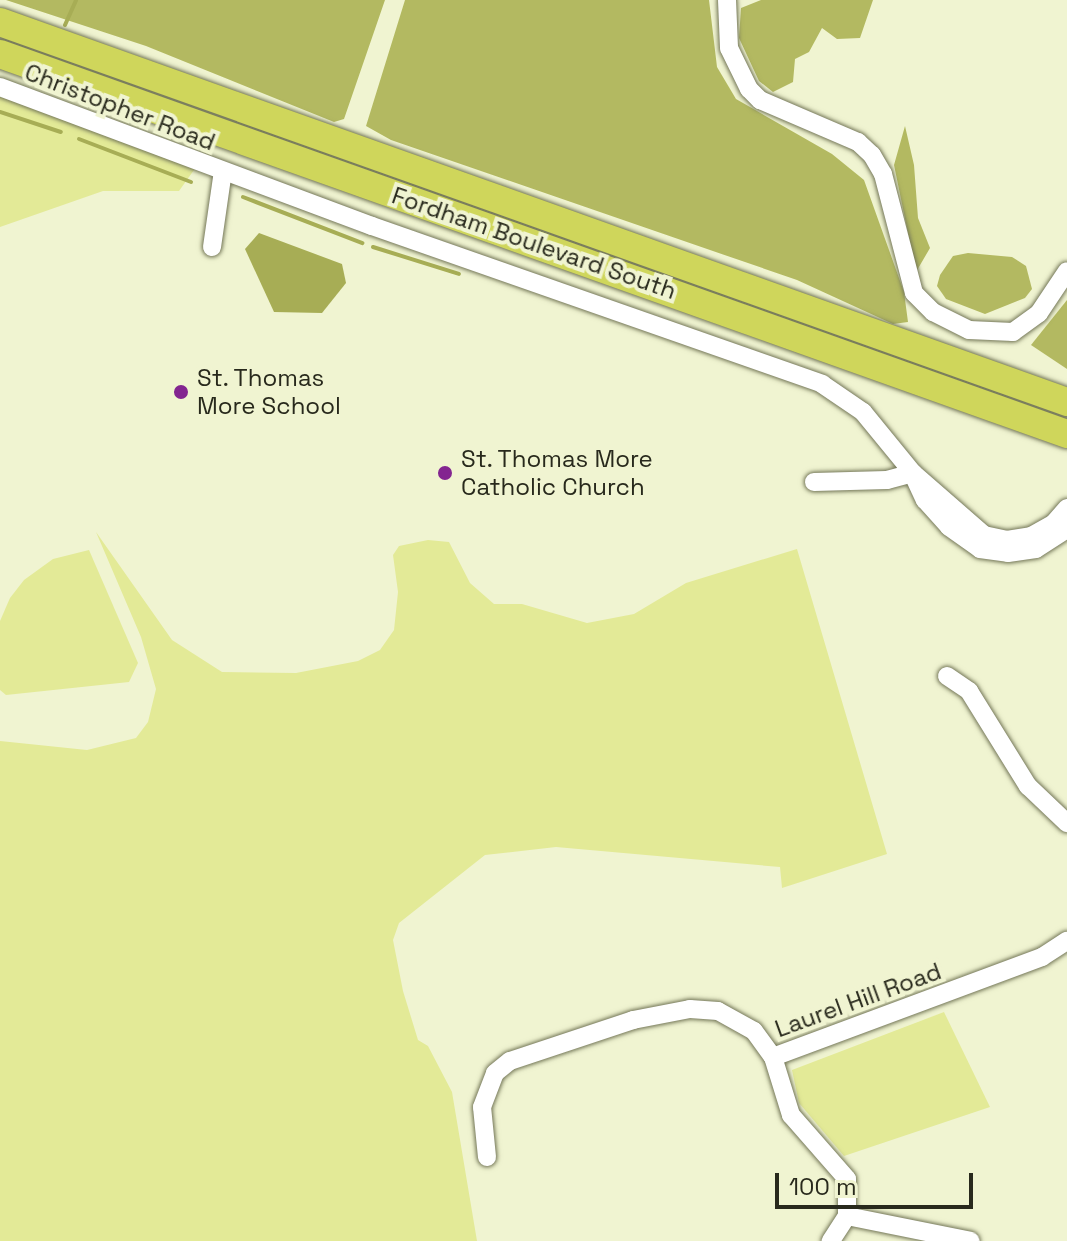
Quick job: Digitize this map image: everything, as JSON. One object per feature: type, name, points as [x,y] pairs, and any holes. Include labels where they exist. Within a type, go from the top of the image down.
[{"type":"highway","name":"Fordham Boulevard South","points":[[0,22],[1067,402]]},
{"type":"highway","name":"Fordham Boulevard South","points":[[0,54],[1067,434]]},
{"type":"street","points":[[727,0],[729,48],[749,89],[760,100],[858,142],[872,155],[883,174],[914,293],[933,312],[969,330],[1013,332],[1039,313],[1067,271]]},
{"type":"street","name":"Christopher Road","points":[[0,87],[223,171],[822,384],[863,412],[913,473]]},
{"type":"street","points":[[212,247],[223,171]]},
{"type":"street","points":[[814,482],[887,480],[913,473]]},
{"type":"street","points":[[913,473],[961,519],[995,538],[1031,536],[1054,523],[1067,508]]},
{"type":"street","points":[[913,473],[941,518],[980,549],[1008,553],[1036,549],[1067,529]]},
{"type":"street","points":[[947,676],[969,691],[1028,786],[1067,823]]},
{"type":"street","name":"Laurel Hill Road","points":[[847,1216],[847,1179],[791,1115],[773,1057],[1042,957],[1067,941]]},
{"type":"street","points":[[487,1157],[482,1107],[495,1073],[510,1061],[565,1039],[690,1009],[735,1019],[754,1031],[773,1057]]},
{"type":"street","points":[[831,1241],[847,1216],[971,1241]]},
{"type":"shaded area","points":[[6,0],[385,0],[344,119],[334,122],[146,46]]},
{"type":"shaded area","points":[[405,0],[709,0],[717,67],[736,99],[832,154],[864,180],[904,292],[908,322],[893,324],[797,280],[391,140],[366,126]]},
{"type":"shaded area","points":[[761,0],[873,0],[860,38],[837,39],[822,28],[809,52],[795,59],[793,82],[773,92],[759,81],[739,38],[741,8]]},
{"type":"shaded area","points":[[0,89],[199,163],[179,191],[103,191],[0,227]]},
{"type":"shaded area","points":[[905,126],[914,165],[918,218],[930,248],[916,272],[894,165]]},
{"type":"shaded area","points":[[259,233],[342,264],[346,283],[322,313],[274,312],[245,249]]},
{"type":"shaded area","points":[[968,253],[1012,257],[1026,266],[1032,289],[1025,298],[985,314],[946,299],[937,286],[940,275],[953,256]]},
{"type":"shaded area","points":[[1067,300],[1067,369],[1031,345]]},
{"type":"shaded area","points":[[96,532],[172,640],[222,672],[296,673],[358,661],[380,650],[394,630],[398,592],[393,555],[399,546],[428,540],[449,542],[470,583],[494,604],[522,604],[587,623],[634,614],[686,583],[797,549],[887,854],[782,888],[780,867],[556,847],[485,855],[399,923],[393,940],[403,991],[418,1040],[428,1046],[452,1092],[477,1241],[0,1241],[0,741],[87,750],[136,738],[148,722],[156,689],[141,637]]},
{"type":"shaded area","points":[[89,550],[138,663],[129,682],[6,695],[0,690],[0,621],[10,598],[24,580],[53,559]]},
{"type":"shaded area","points":[[944,1012],[990,1107],[844,1156],[799,1103],[792,1070]]},
{"type":"waterway","points":[[65,25],[76,0]]},
{"type":"waterway","points":[[0,112],[61,132]]},
{"type":"waterway","points":[[79,139],[191,182]]},
{"type":"waterway","points":[[243,197],[362,243]]},
{"type":"waterway","points":[[373,247],[459,274]]},
{"type":"place","name":"St. Thomas More School","points":[[181,392]]},
{"type":"place","name":"St. Thomas More Catholic Church","points":[[445,473]]}]
